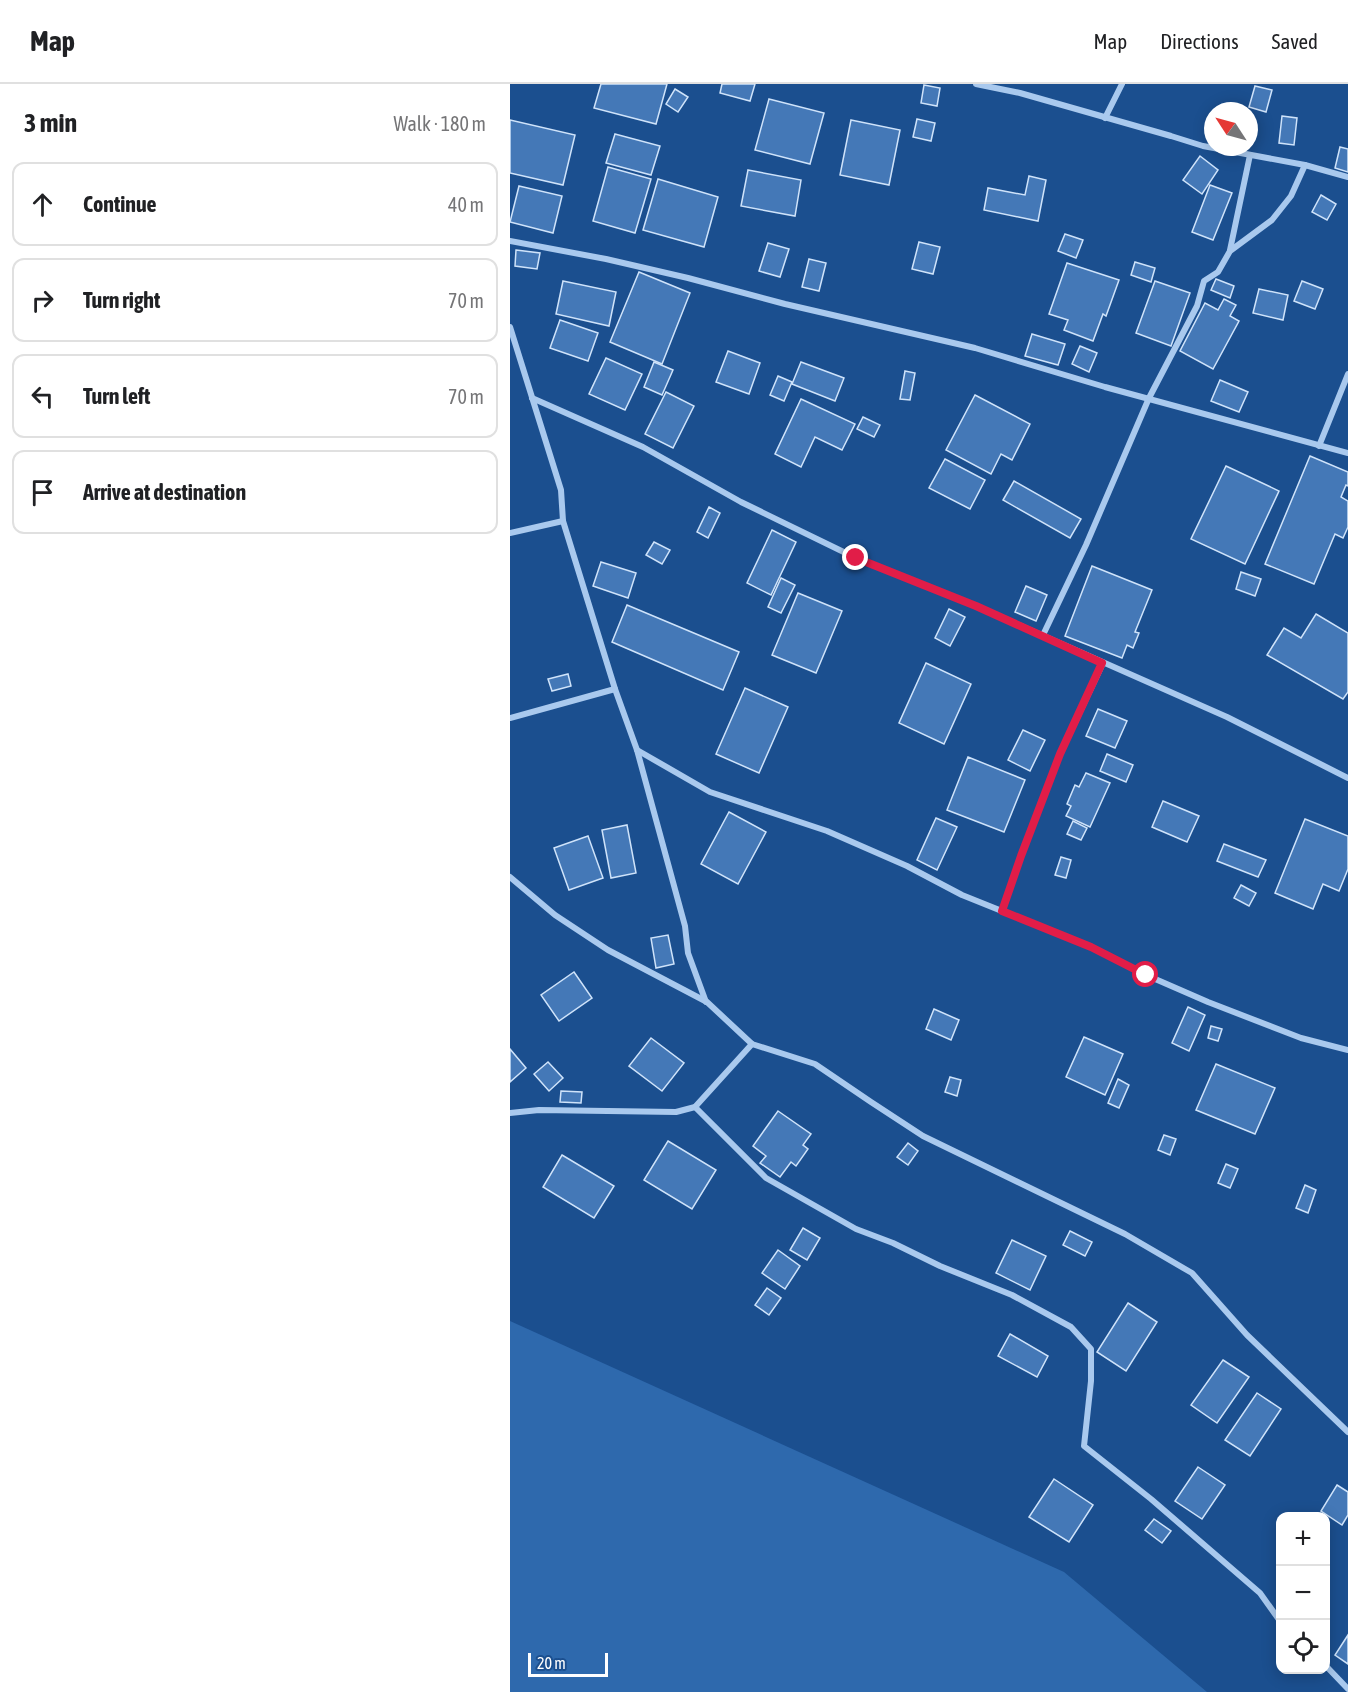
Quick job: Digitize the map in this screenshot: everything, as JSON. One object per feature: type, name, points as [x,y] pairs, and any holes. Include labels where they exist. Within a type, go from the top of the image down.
[{"type":"street","points":[[976,84],[1020,93],[1204,146]]},
{"type":"street","points":[[1105,118],[1122,84]]},
{"type":"street","points":[[1043,635],[1086,545],[1149,398],[1197,306],[1204,280],[1218,272],[1230,251],[1250,156]]},
{"type":"street","points":[[1256,156],[1305,165],[1348,177]]},
{"type":"street","points":[[1230,251],[1272,220],[1291,196],[1305,165]]},
{"type":"street","points":[[510,241],[678,275],[785,304],[975,348],[1348,453]]},
{"type":"street","points":[[510,327],[561,490],[563,521],[615,689],[637,750],[685,926],[688,953],[707,1002]]},
{"type":"street","points":[[1319,446],[1348,374]]},
{"type":"street","points":[[532,398],[643,447],[741,502],[856,558],[976,606],[1227,717],[1348,778]]},
{"type":"street","points":[[510,533],[563,521]]},
{"type":"street","points":[[1002,911],[1060,754],[1102,663]]},
{"type":"street","points":[[510,718],[615,689]]},
{"type":"street","points":[[637,750],[710,792],[827,831],[907,866],[962,895],[1091,947],[1146,975],[1258,1022],[1301,1038],[1348,1050]]},
{"type":"street","points":[[510,877],[555,915],[609,950],[707,1002],[753,1044],[815,1064],[923,1136],[1125,1234],[1192,1273],[1247,1335],[1348,1432]]},
{"type":"street","points":[[510,1113],[539,1110],[676,1112],[695,1107],[753,1044]]},
{"type":"street","points":[[695,1107],[766,1178],[856,1229],[1012,1295],[1071,1327],[1091,1349],[1091,1381],[1084,1446],[1152,1498],[1260,1593],[1280,1620]]},
{"type":"street","points":[[1330,1670],[1348,1689]]},
{"type":"shaded area","points":[[510,1321],[1064,1572],[1207,1692],[510,1692]]},
{"type":"building","points":[[601,84],[667,84],[656,124],[594,108]]},
{"type":"building","points":[[722,84],[755,84],[750,101],[720,93]]},
{"type":"building","points":[[924,85],[940,88],[937,106],[921,103]]},
{"type":"building","points":[[1255,86],[1272,90],[1266,112],[1258,110],[1258,102],[1250,102]]},
{"type":"building","points":[[675,89],[688,97],[678,112],[666,104]]},
{"type":"building","points":[[769,99],[824,113],[810,164],[755,150]]},
{"type":"building","points":[[1282,116],[1297,118],[1294,145],[1279,143]]},
{"type":"building","points":[[917,119],[935,123],[931,141],[913,137]]},
{"type":"building","points":[[510,120],[575,135],[563,185],[510,173]]},
{"type":"building","points":[[851,120],[900,130],[889,185],[840,175]]},
{"type":"building","points":[[615,134],[660,146],[651,175],[606,163]]},
{"type":"building","points":[[1340,147],[1348,149],[1348,172],[1335,168]]},
{"type":"building","points":[[1200,156],[1218,170],[1202,194],[1183,180]]},
{"type":"building","points":[[608,167],[651,179],[635,233],[593,221]]},
{"type":"building","points":[[748,170],[801,180],[795,216],[741,206]]},
{"type":"building","points":[[1029,176],[1046,180],[1038,221],[984,210],[988,188],[1025,195]]},
{"type":"building","points":[[658,179],[718,197],[704,247],[643,230]]},
{"type":"building","points":[[1210,185],[1232,193],[1213,240],[1192,232]]},
{"type":"building","points":[[519,186],[562,196],[553,233],[510,222]]},
{"type":"building","points":[[1321,195],[1336,204],[1327,220],[1312,212]]},
{"type":"building","points":[[1065,234],[1083,240],[1076,258],[1058,251]]},
{"type":"building","points":[[919,242],[940,247],[933,274],[912,269]]},
{"type":"building","points":[[768,243],[789,249],[780,277],[759,271]]},
{"type":"building","points":[[516,250],[540,253],[537,269],[515,266]]},
{"type":"building","points":[[809,259],[826,263],[819,291],[802,287]]},
{"type":"building","points":[[1135,262],[1155,268],[1151,282],[1131,275]]},
{"type":"building","points":[[1067,263],[1119,280],[1106,316],[1103,314],[1093,341],[1064,330],[1068,320],[1049,314]]},
{"type":"building","points":[[639,272],[690,293],[662,364],[610,342]]},
{"type":"building","points":[[1216,279],[1234,286],[1230,298],[1211,290]]},
{"type":"building","points":[[563,281],[616,292],[609,326],[556,314]]},
{"type":"building","points":[[1155,281],[1190,293],[1171,346],[1136,333]]},
{"type":"building","points":[[1302,281],[1323,289],[1315,309],[1294,301]]},
{"type":"building","points":[[1259,289],[1288,295],[1283,320],[1253,313]]},
{"type":"building","points":[[1224,299],[1236,305],[1230,316],[1239,321],[1213,369],[1180,351],[1205,303],[1218,310]]},
{"type":"building","points":[[560,320],[598,333],[588,361],[550,348]]},
{"type":"building","points":[[1032,334],[1065,344],[1058,365],[1025,356]]},
{"type":"building","points":[[1080,346],[1097,353],[1089,372],[1072,364]]},
{"type":"building","points":[[728,351],[760,363],[749,394],[716,382]]},
{"type":"building","points":[[606,358],[642,374],[625,410],[589,394]]},
{"type":"building","points":[[654,362],[673,370],[662,395],[644,387]]},
{"type":"building","points":[[801,362],[844,378],[835,401],[792,384]]},
{"type":"building","points":[[905,371],[915,373],[910,400],[900,399]]},
{"type":"building","points":[[778,376],[792,382],[784,401],[770,395]]},
{"type":"building","points":[[1220,380],[1248,392],[1239,412],[1211,401]]},
{"type":"building","points":[[666,392],[694,406],[673,448],[645,434]]},
{"type":"building","points":[[975,395],[1030,424],[1012,460],[1001,454],[991,474],[946,450]]},
{"type":"building","points":[[801,399],[855,424],[842,450],[815,437],[801,467],[775,454]]},
{"type":"building","points":[[863,417],[880,425],[874,437],[857,429]]},
{"type":"building","points":[[1310,456],[1348,472],[1348,486],[1346,485],[1341,497],[1348,501],[1348,527],[1343,538],[1335,534],[1314,584],[1265,564]]},
{"type":"building","points":[[945,459],[985,480],[970,509],[929,488]]},
{"type":"building","points":[[1226,466],[1279,491],[1245,564],[1191,539]]},
{"type":"building","points":[[1014,481],[1081,519],[1070,538],[1003,500]]},
{"type":"building","points":[[709,507],[720,513],[708,538],[697,532]]},
{"type":"building","points":[[772,530],[796,542],[771,595],[747,583]]},
{"type":"building","points":[[654,542],[670,550],[662,564],[646,555]]},
{"type":"building","points":[[601,562],[636,573],[628,598],[593,586]]},
{"type":"building","points":[[1092,566],[1152,590],[1135,632],[1139,633],[1133,648],[1127,645],[1122,658],[1065,636]]},
{"type":"building","points":[[1241,572],[1261,579],[1255,596],[1236,589]]},
{"type":"building","points":[[781,578],[795,585],[781,613],[768,607]]},
{"type":"building","points":[[1026,586],[1047,595],[1036,621],[1015,612]]},
{"type":"building","points":[[798,593],[842,611],[816,673],[772,655]]},
{"type":"building","points":[[627,605],[739,652],[723,690],[612,642]]},
{"type":"building","points":[[949,609],[965,617],[950,646],[935,638]]},
{"type":"building","points":[[1316,614],[1348,633],[1348,692],[1343,699],[1267,655],[1284,628],[1301,638]]},
{"type":"building","points":[[926,663],[971,684],[944,744],[899,723]]},
{"type":"building","points":[[568,674],[571,686],[552,691],[548,679]]},
{"type":"building","points":[[745,688],[788,707],[759,773],[716,754]]},
{"type":"building","points":[[1098,709],[1127,721],[1115,748],[1086,736]]},
{"type":"building","points":[[1023,730],[1045,740],[1030,771],[1008,760]]},
{"type":"building","points":[[1107,754],[1133,765],[1126,782],[1100,771]]},
{"type":"building","points":[[968,757],[1025,780],[1004,832],[947,810]]},
{"type":"building","points":[[1086,773],[1110,783],[1090,827],[1066,816],[1071,806],[1067,804],[1075,785],[1079,787]]},
{"type":"building","points":[[1163,801],[1199,816],[1187,842],[1152,827]]},
{"type":"building","points":[[729,812],[766,832],[738,884],[701,864]]},
{"type":"building","points":[[936,818],[957,827],[937,870],[917,860]]},
{"type":"building","points":[[1305,819],[1348,836],[1348,869],[1339,891],[1323,884],[1313,909],[1275,893]]},
{"type":"building","points":[[1073,821],[1087,828],[1081,840],[1067,834]]},
{"type":"building","points":[[627,825],[636,873],[611,878],[602,830]]},
{"type":"building","points":[[588,836],[603,878],[569,890],[554,848]]},
{"type":"building","points":[[1224,844],[1266,860],[1258,877],[1217,861]]},
{"type":"building","points":[[1061,857],[1071,860],[1066,878],[1055,875]]},
{"type":"building","points":[[1241,885],[1256,893],[1249,906],[1234,898]]},
{"type":"building","points":[[668,935],[674,964],[656,968],[651,938]]},
{"type":"building","points":[[574,972],[592,998],[559,1021],[541,995]]},
{"type":"building","points":[[1188,1007],[1205,1015],[1189,1051],[1172,1043]]},
{"type":"building","points":[[934,1009],[959,1020],[951,1040],[926,1029]]},
{"type":"building","points":[[1211,1026],[1222,1029],[1218,1041],[1208,1038]]},
{"type":"building","points":[[1084,1037],[1123,1054],[1105,1095],[1066,1077]]},
{"type":"building","points":[[651,1038],[684,1063],[662,1091],[629,1066]]},
{"type":"building","points":[[510,1049],[526,1068],[510,1082]]},
{"type":"building","points":[[548,1062],[563,1078],[549,1091],[534,1074]]},
{"type":"building","points":[[1216,1064],[1275,1088],[1255,1134],[1196,1110]]},
{"type":"building","points":[[950,1077],[961,1080],[957,1096],[945,1092]]},
{"type":"building","points":[[1118,1079],[1129,1085],[1119,1108],[1108,1103]]},
{"type":"building","points":[[561,1091],[582,1092],[581,1103],[560,1102]]},
{"type":"building","points":[[778,1111],[811,1134],[803,1145],[808,1149],[796,1166],[791,1162],[780,1177],[760,1163],[766,1156],[753,1146]]},
{"type":"building","points":[[1164,1135],[1176,1139],[1170,1155],[1158,1150]]},
{"type":"building","points":[[668,1141],[716,1170],[692,1209],[644,1180]]},
{"type":"building","points":[[908,1143],[918,1151],[908,1165],[897,1157]]},
{"type":"building","points":[[562,1155],[614,1186],[594,1218],[543,1187]]},
{"type":"building","points":[[1226,1164],[1238,1169],[1230,1188],[1218,1183]]},
{"type":"building","points":[[1305,1185],[1316,1190],[1308,1213],[1296,1208]]},
{"type":"building","points":[[803,1228],[820,1238],[807,1260],[790,1250]]},
{"type":"building","points":[[1070,1231],[1092,1242],[1085,1256],[1063,1245]]},
{"type":"building","points":[[1012,1240],[1046,1256],[1030,1290],[996,1273]]},
{"type":"building","points":[[778,1250],[800,1266],[785,1289],[762,1273]]},
{"type":"building","points":[[767,1288],[781,1298],[769,1315],[755,1305]]},
{"type":"building","points":[[1128,1303],[1157,1322],[1126,1371],[1097,1352]]},
{"type":"building","points":[[1010,1334],[1048,1356],[1037,1377],[998,1356]]},
{"type":"building","points":[[1223,1360],[1249,1377],[1217,1423],[1191,1405]]},
{"type":"building","points":[[1257,1393],[1281,1409],[1250,1456],[1225,1440]]},
{"type":"building","points":[[1198,1467],[1225,1485],[1202,1519],[1175,1501]]},
{"type":"building","points":[[1054,1479],[1093,1505],[1069,1542],[1029,1517]]},
{"type":"building","points":[[1337,1485],[1348,1492],[1348,1515],[1342,1525],[1330,1517],[1330,1512],[1321,1511]]},
{"type":"building","points":[[1154,1519],[1171,1531],[1162,1543],[1145,1530]]},
{"type":"building","points":[[1348,1635],[1348,1664],[1335,1655]]},
{"type":"route","points":[[856,558],[976,606],[1102,663],[1060,754],[1002,911],[1091,947],[1146,975]]}]
